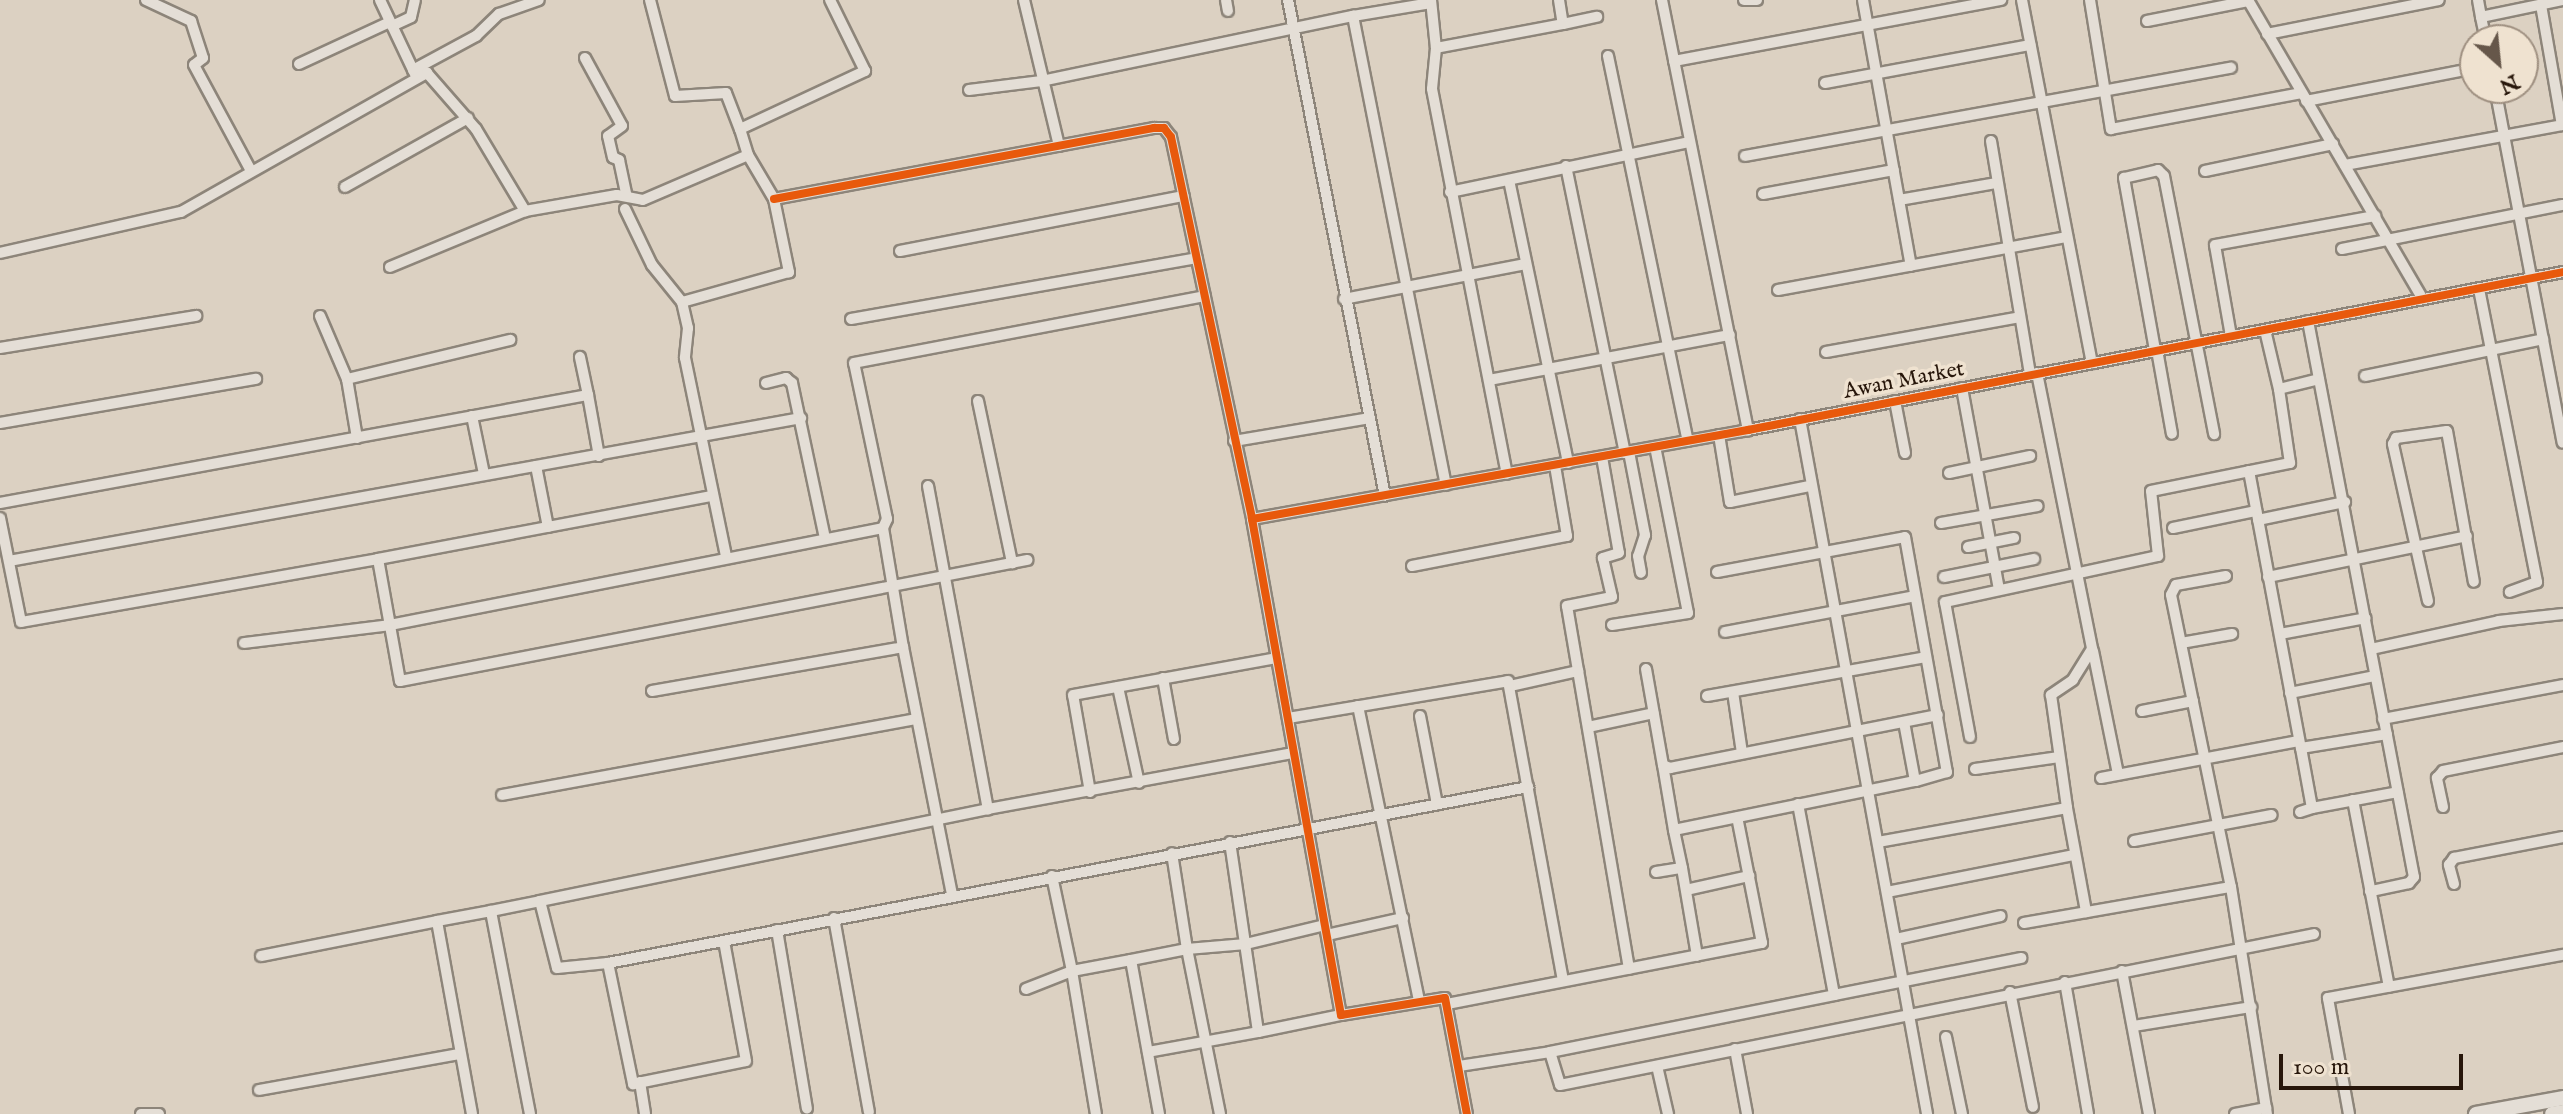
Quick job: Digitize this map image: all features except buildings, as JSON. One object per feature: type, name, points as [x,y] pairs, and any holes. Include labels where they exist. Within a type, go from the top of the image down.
[{"type":"main road","points":[[2476,1114],[2563,1098]]},
{"type":"main road","points":[[2552,1114],[2563,1112]]},
{"type":"street","points":[[146,0],[191,21],[203,58],[194,65],[251,171]]},
{"type":"street","points":[[380,0],[415,73]]},
{"type":"street","points":[[299,64],[411,17],[415,0]]},
{"type":"street","points":[[0,253],[181,212],[476,36],[499,14],[539,0]]},
{"type":"street","points":[[650,0],[675,96],[726,93],[748,155],[774,199],[789,272],[682,302]]},
{"type":"street","points":[[740,129],[865,71],[830,0]]},
{"type":"street","points":[[1024,0],[1059,146]]},
{"type":"street","points":[[1288,0],[1344,299],[1385,496]]},
{"type":"street","points":[[1559,0],[1563,24]]},
{"type":"street","points":[[1662,0],[1748,430]]},
{"type":"street","points":[[1744,0],[1757,0]]},
{"type":"street","points":[[1863,0],[1911,266]]},
{"type":"street","points":[[1674,61],[2001,0]]},
{"type":"street","points":[[2022,0],[2092,363]]},
{"type":"street","points":[[2090,0],[2111,129],[2459,71]]},
{"type":"street","points":[[2147,21],[2248,0],[2423,299]]},
{"type":"street","points":[[2267,34],[2439,0]]},
{"type":"street","points":[[2478,0],[2483,24]]},
{"type":"street","points":[[2481,17],[2563,0]]},
{"type":"street","points":[[969,90],[1041,81],[1431,2],[1436,48],[1432,89],[1507,474]]},
{"type":"street","points":[[2345,165],[2563,125],[2541,5]]},
{"type":"street","points":[[1353,16],[1446,485]]},
{"type":"street","points":[[1436,48],[1597,17]]},
{"type":"street","points":[[1825,83],[2031,45]]},
{"type":"street","points":[[1608,56],[1626,155],[1670,346],[1688,441]]},
{"type":"street","points":[[585,58],[622,126],[608,136],[613,157],[619,160],[626,194]]},
{"type":"street","points":[[1745,156],[2231,68]]},
{"type":"street","points":[[415,73],[427,73],[437,80],[468,118],[525,211]]},
{"type":"street","points":[[2498,104],[2563,443]]},
{"type":"street","points":[[345,187],[468,118]]},
{"type":"street","points":[[774,199],[1164,128],[1171,137],[1252,519],[1341,1015]]},
{"type":"street","points":[[1991,141],[2020,317],[2081,573],[2092,649],[2118,774]]},
{"type":"street","points":[[1450,192],[1690,142]]},
{"type":"street","points":[[2205,171],[2333,144]]},
{"type":"street","points":[[390,267],[525,211],[626,194],[643,200],[748,155]]},
{"type":"street","points":[[1566,166],[1645,535],[1638,556],[1641,573]]},
{"type":"street","points":[[1763,194],[1894,170]]},
{"type":"street","points":[[2172,434],[2124,182],[2127,176],[2158,170],[2164,176],[2214,434]]},
{"type":"street","points":[[1509,180],[1568,463]]},
{"type":"street","points":[[1899,200],[1996,183]]},
{"type":"street","points":[[900,251],[1184,196]]},
{"type":"street","points":[[2342,249],[2563,205]]},
{"type":"street","points":[[625,209],[652,265],[682,302],[688,328],[685,358],[726,556]]},
{"type":"street","points":[[2231,336],[2215,245],[2375,216]]},
{"type":"street","points":[[1778,290],[2067,237]]},
{"type":"street","points":[[851,319],[1197,258]]},
{"type":"street","points":[[1344,299],[1525,264]]},
{"type":"street","name":"Awan Market","points":[[1252,519],[1748,430],[2563,272]]},
{"type":"street","points":[[2479,289],[2537,582],[2510,592]]},
{"type":"street","points":[[952,894],[891,587],[883,528],[887,519],[854,363],[1205,296]]},
{"type":"street","points":[[0,348],[196,316]]},
{"type":"street","points":[[320,316],[347,379],[357,438]]},
{"type":"street","points":[[1826,352],[2020,317]]},
{"type":"street","points":[[2308,321],[2345,502],[2413,881],[2370,891]]},
{"type":"street","points":[[1970,737],[1945,605],[1999,590],[2158,556],[2151,491],[2293,460],[2265,330]]},
{"type":"street","points":[[1489,380],[1730,335]]},
{"type":"street","points":[[2365,376],[2543,339]]},
{"type":"street","points":[[347,379],[510,340]]},
{"type":"street","points":[[580,357],[599,456]]},
{"type":"street","points":[[0,423],[256,379]]},
{"type":"street","points":[[766,383],[790,379],[825,538]]},
{"type":"street","points":[[2279,389],[2319,379]]},
{"type":"street","points":[[1962,388],[1979,466],[1999,590]]},
{"type":"street","points":[[0,503],[588,395]]},
{"type":"street","points":[[978,401],[1012,563]]},
{"type":"street","points":[[1895,401],[1905,453]]},
{"type":"street","points":[[472,416],[484,474]]},
{"type":"street","points":[[9,561],[801,418]]},
{"type":"street","points":[[1234,441],[1370,418]]},
{"type":"street","points":[[1800,419],[1809,486],[1869,790],[1927,1114]]},
{"type":"street","points":[[2428,601],[2396,438],[2447,431],[2474,582]]},
{"type":"street","points":[[1719,435],[1730,502],[1809,486]]},
{"type":"street","points":[[1612,625],[1688,613],[1655,447]]},
{"type":"street","points":[[1949,473],[2030,456]]},
{"type":"street","points":[[1602,457],[1619,553],[1603,558],[1612,598],[1567,606],[1629,969]]},
{"type":"street","points":[[536,466],[548,527]]},
{"type":"street","points":[[1412,566],[1567,536],[1555,466]]},
{"type":"street","points":[[2249,471],[2312,808]]},
{"type":"street","points":[[928,486],[988,809]]},
{"type":"street","points":[[0,518],[21,622],[713,496]]},
{"type":"street","points":[[2173,528],[2345,502]]},
{"type":"street","points":[[1941,523],[2038,506]]},
{"type":"street","points":[[244,643],[390,625],[726,556],[883,528]]},
{"type":"street","points":[[1674,830],[1947,772],[1903,535],[1717,572]]},
{"type":"street","points":[[2268,577],[2467,536]]},
{"type":"street","points":[[1968,547],[2014,538]]},
{"type":"street","points":[[378,559],[400,681],[1027,560]]},
{"type":"street","points":[[1944,577],[2034,559]]},
{"type":"street","points":[[2226,576],[2172,589],[2242,947],[2267,1111],[2235,1114]]},
{"type":"street","points":[[1725,632],[1915,596]]},
{"type":"street","points":[[2371,649],[2499,621],[2563,614]]},
{"type":"street","points":[[2280,634],[2366,618]]},
{"type":"street","points":[[2181,643],[2232,634]]},
{"type":"street","points":[[652,691],[903,647]]},
{"type":"street","points":[[2086,912],[2074,855],[2051,695],[2073,680],[2092,649]]},
{"type":"street","points":[[1707,696],[1926,657]]},
{"type":"street","points":[[1090,792],[1073,695],[1277,658]]},
{"type":"street","points":[[1646,669],[1697,956]]},
{"type":"street","points":[[1510,686],[1578,671]]},
{"type":"street","points":[[2290,693],[2375,676]]},
{"type":"street","points":[[1163,678],[1174,739]]},
{"type":"street","points":[[1288,718],[1504,680],[1510,686],[1563,981]]},
{"type":"street","points":[[2383,719],[2563,685]]},
{"type":"street","points":[[1118,687],[1139,783]]},
{"type":"street","points":[[1733,692],[1742,753]]},
{"type":"street","points":[[2142,711],[2193,701]]},
{"type":"street","points":[[1358,706],[1384,815],[1419,1001]]},
{"type":"street","points":[[1588,727],[1654,713]]},
{"type":"street","points":[[1663,765],[1742,753],[1857,727],[1938,715]]},
{"type":"street","points":[[1420,716],[1437,804]]},
{"type":"street","points":[[502,795],[916,719]]},
{"type":"street","points":[[1904,722],[1915,781]]},
{"type":"street","points":[[2101,778],[2387,734]]},
{"type":"street","points":[[2443,807],[2437,778],[2443,771],[2563,747]]},
{"type":"street","points":[[261,956],[936,819],[1294,753]]},
{"type":"street","points":[[1975,769],[2059,757]]},
{"type":"street","points":[[540,901],[557,968],[608,963],[952,894],[1528,787]]},
{"type":"street","points":[[2300,812],[2398,792]]},
{"type":"street","points":[[2353,800],[2389,987]]},
{"type":"street","points":[[1798,804],[1834,995]]},
{"type":"street","points":[[1878,842],[2067,808]]},
{"type":"street","points":[[2134,841],[2272,815]]},
{"type":"street","points":[[1447,1004],[1762,943],[1737,817]]},
{"type":"street","points":[[2454,884],[2449,865],[2454,858],[2563,837]]},
{"type":"street","points":[[1230,842],[1258,1032]]},
{"type":"street","points":[[1172,853],[1187,949],[1220,1114]]},
{"type":"street","points":[[1887,892],[2074,855]]},
{"type":"street","points":[[1656,872],[1682,868]]},
{"type":"street","points":[[1052,876],[1096,1114]]},
{"type":"street","points":[[1686,890],[1749,876]]},
{"type":"street","points":[[2024,923],[2231,887]]},
{"type":"street","points":[[491,911],[530,1114]]},
{"type":"street","points":[[1896,939],[2001,916]]},
{"type":"street","points":[[834,918],[869,1112]]},
{"type":"street","points":[[1026,989],[1072,971],[1187,949],[1246,944],[1403,918]]},
{"type":"street","points":[[437,921],[472,1114]]},
{"type":"street","points":[[777,930],[807,1109]]},
{"type":"street","points":[[1550,1052],[1560,1085],[1909,1012],[2314,934]]},
{"type":"street","points":[[608,963],[633,1084],[746,1061],[724,941]]},
{"type":"street","points":[[2349,1114],[2328,998],[2563,955]]},
{"type":"street","points":[[1459,1066],[1550,1052],[2021,958]]},
{"type":"street","points":[[1131,960],[1159,1114]]},
{"type":"street","points":[[2122,971],[2149,1114]]},
{"type":"street","points":[[2065,982],[2088,1114]]},
{"type":"street","points":[[2010,992],[2033,1107]]},
{"type":"street","points":[[1148,1052],[1443,997],[1447,1004],[1467,1114]]},
{"type":"street","points":[[2134,1026],[2251,1007]]},
{"type":"street","points":[[1946,1037],[1962,1114]]},
{"type":"street","points":[[1735,1049],[1747,1114]]},
{"type":"street","points":[[259,1090],[460,1054]]},
{"type":"street","points":[[1657,1066],[1668,1114]]},
{"type":"street","points":[[640,1082],[645,1114]]},
{"type":"street","points":[[141,1114],[159,1114]]},
{"type":"cycle path","points":[[774,199],[1154,128],[1164,128],[1171,137],[1252,519],[1341,1015],[1445,998],[1467,1114]]},
{"type":"cycle path","points":[[1252,519],[1748,430],[2563,272]]}]
